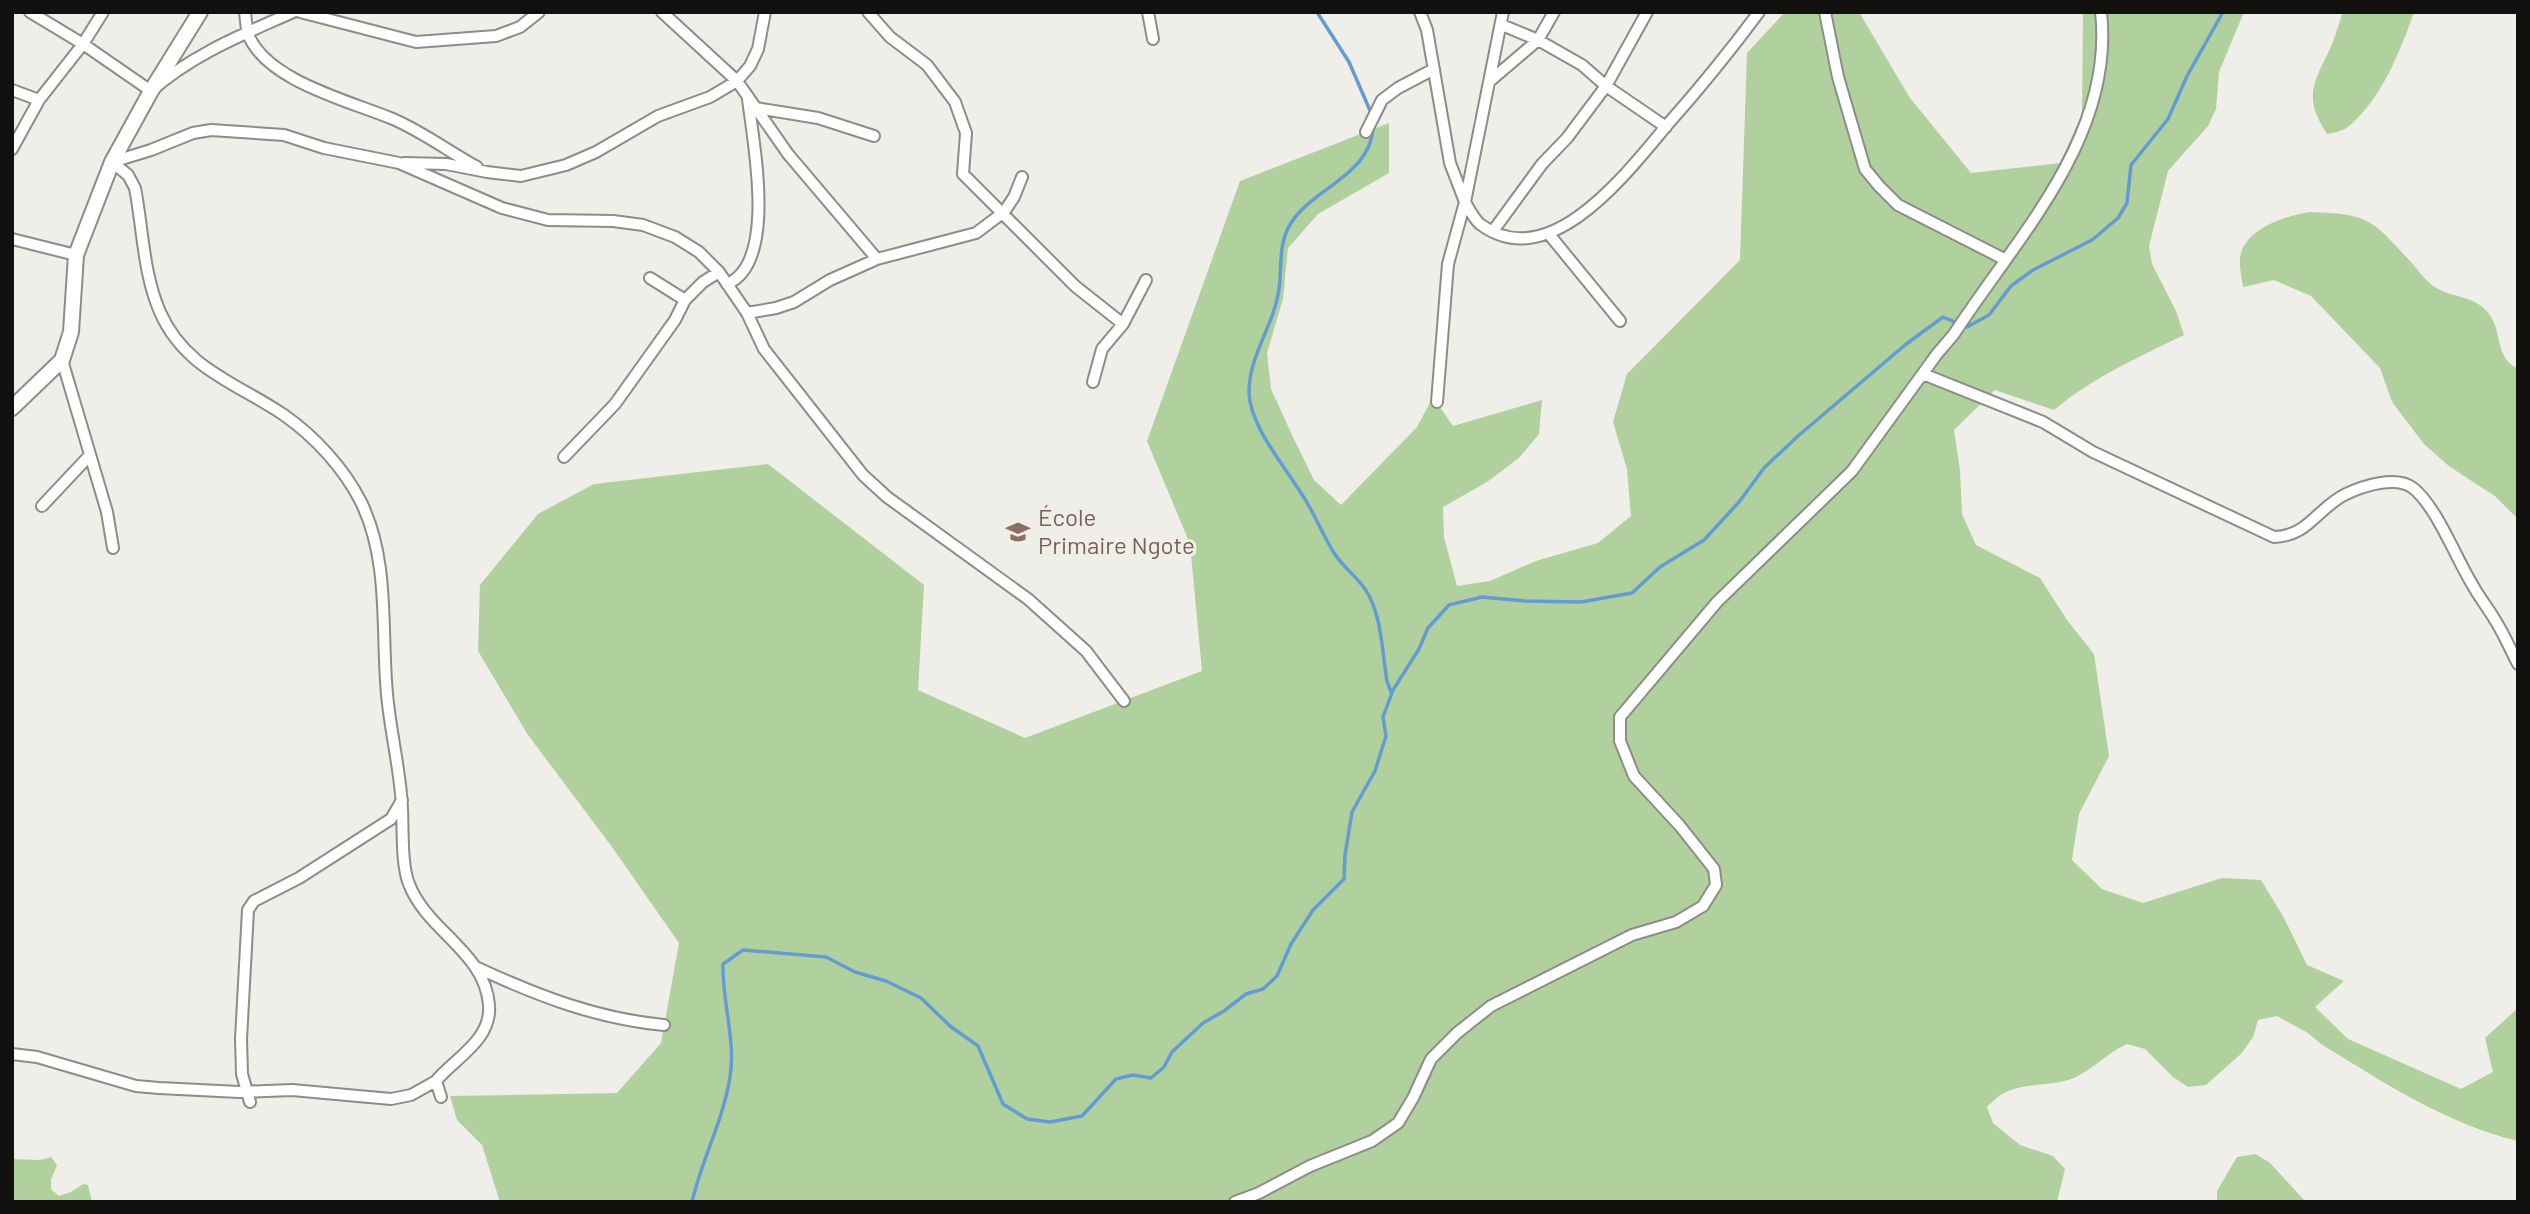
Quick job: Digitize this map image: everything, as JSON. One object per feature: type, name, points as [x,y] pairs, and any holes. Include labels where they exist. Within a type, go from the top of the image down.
[{"type":"street","points":[[30,12],[83,44],[151,91]]},
{"type":"street","points":[[12,149],[17,129],[83,44],[103,12]]},
{"type":"street","points":[[12,408],[62,360],[71,332],[76,255],[112,162],[151,91],[200,12]]},
{"type":"street","points":[[245,12],[247,32],[258,52],[277,68],[332,97],[391,118],[427,135],[487,173]]},
{"type":"street","points":[[151,91],[172,73],[220,43],[293,12]]},
{"type":"street","points":[[300,12],[416,42],[496,36],[520,27],[539,12]]},
{"type":"street","points":[[662,12],[737,81],[788,154],[877,259]]},
{"type":"street","points":[[112,162],[193,133],[211,130],[284,135],[324,148],[398,163],[446,164],[487,173],[521,176],[566,165],[596,152],[658,116],[710,97],[737,81],[750,66],[758,49],[765,12]]},
{"type":"street","points":[[868,12],[890,37],[927,65],[955,103],[966,133],[963,174],[1004,212],[1023,235],[1075,286],[1123,324]]},
{"type":"street","points":[[1148,12],[1153,39]]},
{"type":"street","points":[[1420,12],[1427,30],[1450,163],[1465,202],[1478,223],[1508,236],[1523,237],[1548,233],[1585,213],[1611,190],[1636,164],[1754,15]]},
{"type":"street","points":[[1437,402],[1448,264],[1465,202],[1503,12]]},
{"type":"street","points":[[1490,81],[1538,40],[1554,12]]},
{"type":"street","points":[[1493,231],[1542,164],[1567,138],[1606,86],[1647,12]]},
{"type":"street","points":[[1825,12],[1838,77],[1865,169],[1898,205],[2004,259]]},
{"type":"street","points":[[1235,1202],[1259,1193],[1310,1166],[1372,1141],[1398,1123],[1431,1059],[1457,1033],[1491,1006],[1632,935],[1676,922],[1703,906],[1716,885],[1714,869],[1680,826],[1634,776],[1620,741],[1620,717],[1717,602],[1852,471],[1954,334],[2054,190],[2087,123],[2100,74],[2101,12]]},
{"type":"street","points":[[1502,26],[1538,40],[1582,65],[1606,86],[1666,127]]},
{"type":"street","points":[[1366,132],[1382,100],[1398,88],[1434,69]]},
{"type":"street","points":[[12,90],[39,100]]},
{"type":"street","points":[[727,284],[740,277],[747,268],[754,249],[758,223],[758,191],[748,96]]},
{"type":"street","points":[[756,108],[818,118],[874,136]]},
{"type":"street","points":[[112,162],[128,175],[135,188],[150,283],[161,313],[179,344],[224,382],[274,409],[308,434],[342,471],[361,502],[381,565],[387,692],[402,800],[408,883],[434,922],[478,968],[573,1007],[638,1023],[664,1025]]},
{"type":"street","points":[[398,163],[502,208],[548,220],[613,221],[643,225],[675,237],[699,252],[719,272],[747,313],[764,349],[863,475],[887,497],[1028,599],[1086,651],[1124,701]]},
{"type":"street","points":[[747,313],[794,302],[830,280],[877,259],[976,233],[1004,212],[1022,177]]},
{"type":"street","points":[[1548,233],[1620,321]]},
{"type":"street","points":[[12,239],[76,255]]},
{"type":"street","points":[[564,457],[615,404],[675,320],[685,300],[703,282],[719,272]]},
{"type":"street","points":[[650,278],[685,300]]},
{"type":"street","points":[[1093,382],[1102,349],[1123,324],[1146,280]]},
{"type":"street","points":[[62,360],[107,512],[113,548]]},
{"type":"street","points":[[1923,374],[2043,422],[2093,452],[2274,537],[2289,537],[2343,495],[2359,488],[2397,482],[2412,487],[2429,507],[2518,664]]},
{"type":"street","points":[[42,506],[90,455]]},
{"type":"street","points":[[248,1097],[242,1074],[241,1039],[248,910],[254,901],[299,878],[391,819],[402,800]]},
{"type":"street","points":[[12,1054],[37,1057],[136,1086],[248,1097],[292,1090],[391,1099],[411,1095],[436,1081],[470,1049],[482,1031],[489,1008],[478,968]]},
{"type":"street","points":[[436,1081],[441,1097]]},
{"type":"street","points":[[136,1086],[145,1096]]},
{"type":"green space","points":[[1785,12],[1859,12],[1910,98],[1971,173],[2060,163],[2082,114],[2083,12],[2244,12],[2219,72],[2216,109],[2208,126],[2168,171],[2149,246],[2152,264],[2176,311],[2184,335],[2100,378],[2054,410],[1995,390],[1954,430],[1960,470],[1962,514],[1976,545],[2040,578],[2067,620],[2094,654],[2109,756],[2079,814],[2072,860],[2102,889],[2143,903],[2222,878],[2261,880],[2284,918],[2307,965],[2344,981],[2315,1007],[2348,1039],[2461,1089],[2493,1072],[2485,1038],[2518,1008],[2518,1141],[2491,1134],[2440,1113],[2368,1073],[2277,1016],[2258,1020],[2253,1037],[2242,1053],[2206,1085],[2188,1087],[2173,1077],[2145,1049],[2127,1044],[2069,1080],[2013,1089],[1995,1099],[1987,1107],[1993,1123],[2020,1145],[2053,1156],[2065,1169],[2057,1202],[500,1202],[482,1145],[457,1120],[450,1096],[617,1093],[661,1043],[679,943],[612,847],[528,735],[478,651],[480,585],[538,514],[594,484],[768,464],[924,585],[918,690],[1025,738],[1202,671],[1190,544],[1147,441],[1240,181],[1389,123],[1389,173],[1318,214],[1288,248],[1283,299],[1267,353],[1271,389],[1314,480],[1341,505],[1417,427],[1433,397],[1453,426],[1542,400],[1539,434],[1519,458],[1487,482],[1443,507],[1444,537],[1457,586],[1490,581],[1536,561],[1598,543],[1631,516],[1627,469],[1613,422],[1627,374],[1740,260],[1747,53]]},
{"type":"green space","points":[[2343,12],[2414,12],[2396,59],[2380,89],[2348,127],[2327,134],[2315,112],[2314,85]]},
{"type":"green space","points":[[2310,212],[2358,217],[2368,222],[2387,236],[2433,286],[2477,303],[2489,314],[2505,358],[2518,369],[2518,519],[2495,496],[2450,467],[2424,444],[2392,402],[2380,368],[2311,296],[2274,280],[2243,287],[2240,259],[2249,240],[2267,226]]},
{"type":"green space","points":[[2255,1154],[2269,1162],[2306,1202],[2217,1202],[2217,1191],[2237,1157]]},
{"type":"green space","points":[[51,1157],[57,1165],[51,1180],[51,1189],[59,1196],[83,1184],[88,1185],[92,1202],[12,1202],[12,1159],[40,1160]]},
{"type":"waterway","points":[[1317,12],[1349,62],[1372,115]]},
{"type":"waterway","points":[[692,1202],[723,1109],[730,1077],[731,1049],[723,964],[743,950],[826,957],[855,972],[886,981],[921,998],[950,1026],[978,1046],[1003,1104],[1027,1119],[1050,1122],[1082,1116],[1116,1079],[1133,1075],[1151,1078],[1164,1067],[1172,1052],[1203,1023],[1246,994],[1263,989],[1277,976],[1291,944],[1313,910],[1344,879],[1352,812],[1375,771],[1386,736],[1383,717],[1393,690],[1419,649],[1428,628],[1449,605],[1482,597],[1581,602],[1632,593],[1660,567],[1704,540],[1739,502],[1764,468],[1905,345],[1943,317],[1967,327],[1989,315],[2011,286],[2033,270],[2092,240],[2118,218],[2127,203],[2131,165],[2168,119],[2187,76],[2223,12]]},
{"type":"waterway","points":[[1373,125],[1370,142],[1363,156],[1341,179],[1301,210],[1287,231],[1282,247],[1276,302],[1253,364],[1249,390],[1254,416],[1268,444],[1306,500],[1334,553],[1371,599],[1378,621],[1391,692]]},
{"type":"place","name":"École Primaire Ngote","points":[[1018,532]]}]
